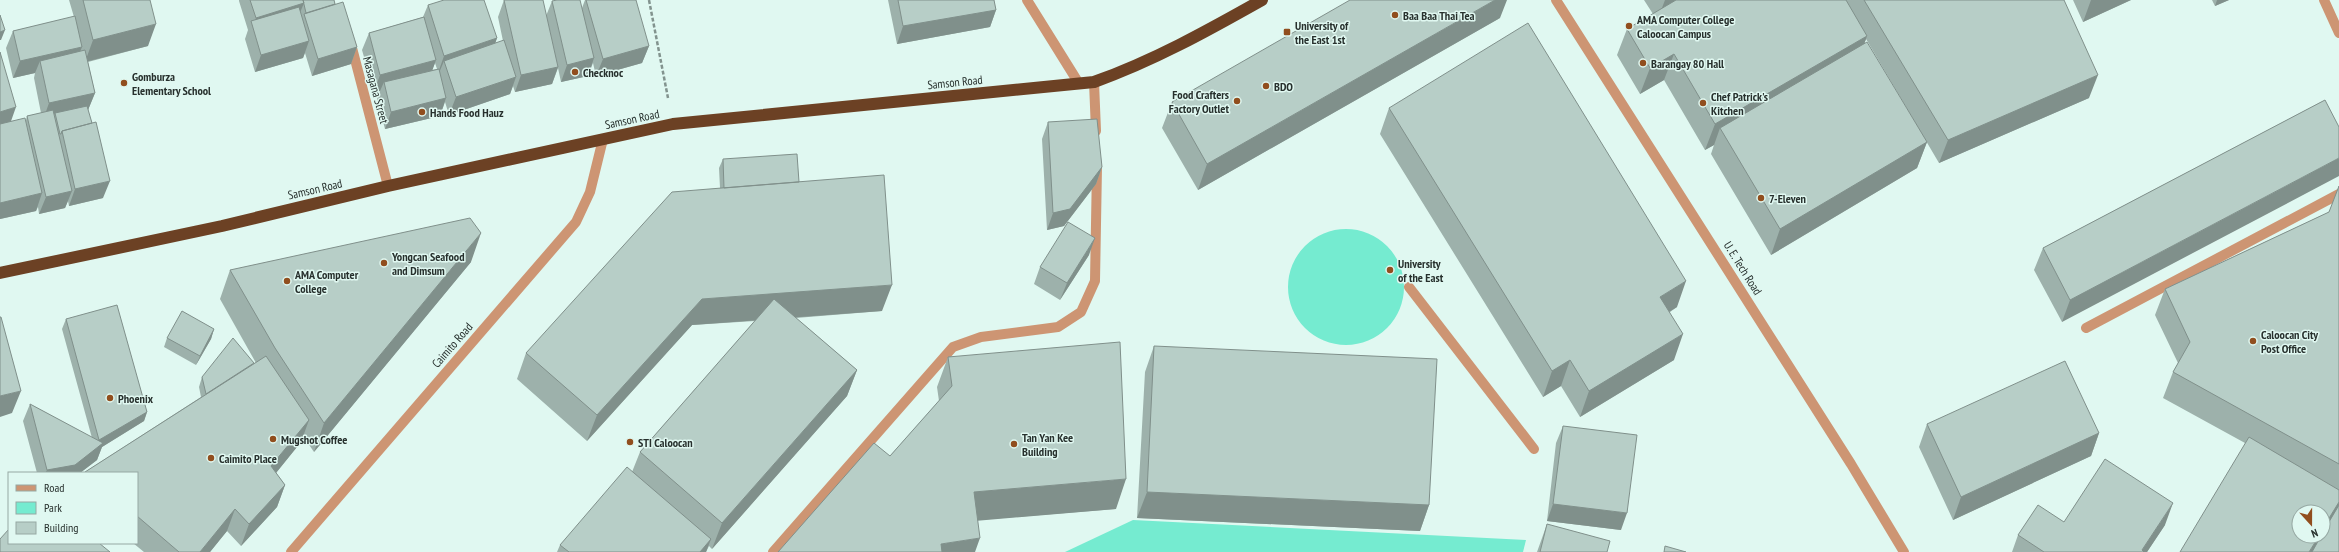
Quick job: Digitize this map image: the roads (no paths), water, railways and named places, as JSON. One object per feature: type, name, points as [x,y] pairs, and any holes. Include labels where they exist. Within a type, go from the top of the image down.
[{"type":"highway","name":"Samson Road","points":[[0,273],[222,226],[388,186],[674,124],[1078,82],[1094,82],[1131,69],[1196,38],[1262,0]]},
{"type":"street","points":[[1027,0],[1078,82]]},
{"type":"street","name":"U. E. Tech Road","points":[[1556,0],[1749,301],[1904,552]]},
{"type":"street","points":[[2324,0],[2339,33]]},
{"type":"street","name":"Masagana Street","points":[[349,37],[388,186]]},
{"type":"street","points":[[1094,82],[1096,143]]},
{"type":"street","name":"Caimito Road","points":[[291,552],[576,222],[590,192],[603,139]]},
{"type":"street","points":[[773,552],[953,347],[981,337],[1058,327],[1081,312],[1095,281],[1096,158]]},
{"type":"street","points":[[2086,328],[2339,194]]},
{"type":"street","points":[[1409,287],[1534,449]]},
{"type":"place","name":"Baa Baa Thai Tea","points":[[1395,15]]},
{"type":"place","name":"AMA Computer College Caloocan Campus","points":[[1629,26]]},
{"type":"place","name":"University of the East 1st","points":[[1287,32]]},
{"type":"place","name":"Barangay 80 Hall","points":[[1643,63]]},
{"type":"place","name":"Checknoc","points":[[575,72]]},
{"type":"place","name":"Gomburza Elementary School","points":[[124,83]]},
{"type":"place","name":"BDO","points":[[1266,86]]},
{"type":"place","name":"Food Crafters Factory Outlet","points":[[1237,101]]},
{"type":"place","name":"Chef Patrick's Kitchen","points":[[1703,103]]},
{"type":"place","name":"Hands Food Hauz","points":[[422,112]]},
{"type":"place","name":"7-Eleven","points":[[1761,198]]},
{"type":"place","name":"Yongcan Seafood and Dimsum","points":[[384,263]]},
{"type":"place","name":"University of the East","points":[[1390,270]]},
{"type":"place","name":"AMA Computer College","points":[[287,281]]},
{"type":"place","name":"Caloocan City Post Office","points":[[2253,341]]},
{"type":"place","name":"Phoenix","points":[[110,398]]},
{"type":"place","name":"Mugshot Coffee","points":[[273,439]]},
{"type":"place","name":"STI Caloocan","points":[[630,442]]},
{"type":"place","name":"Tan Yan Kee Building","points":[[1014,444]]},
{"type":"place","name":"Caimito Place","points":[[211,458]]}]
